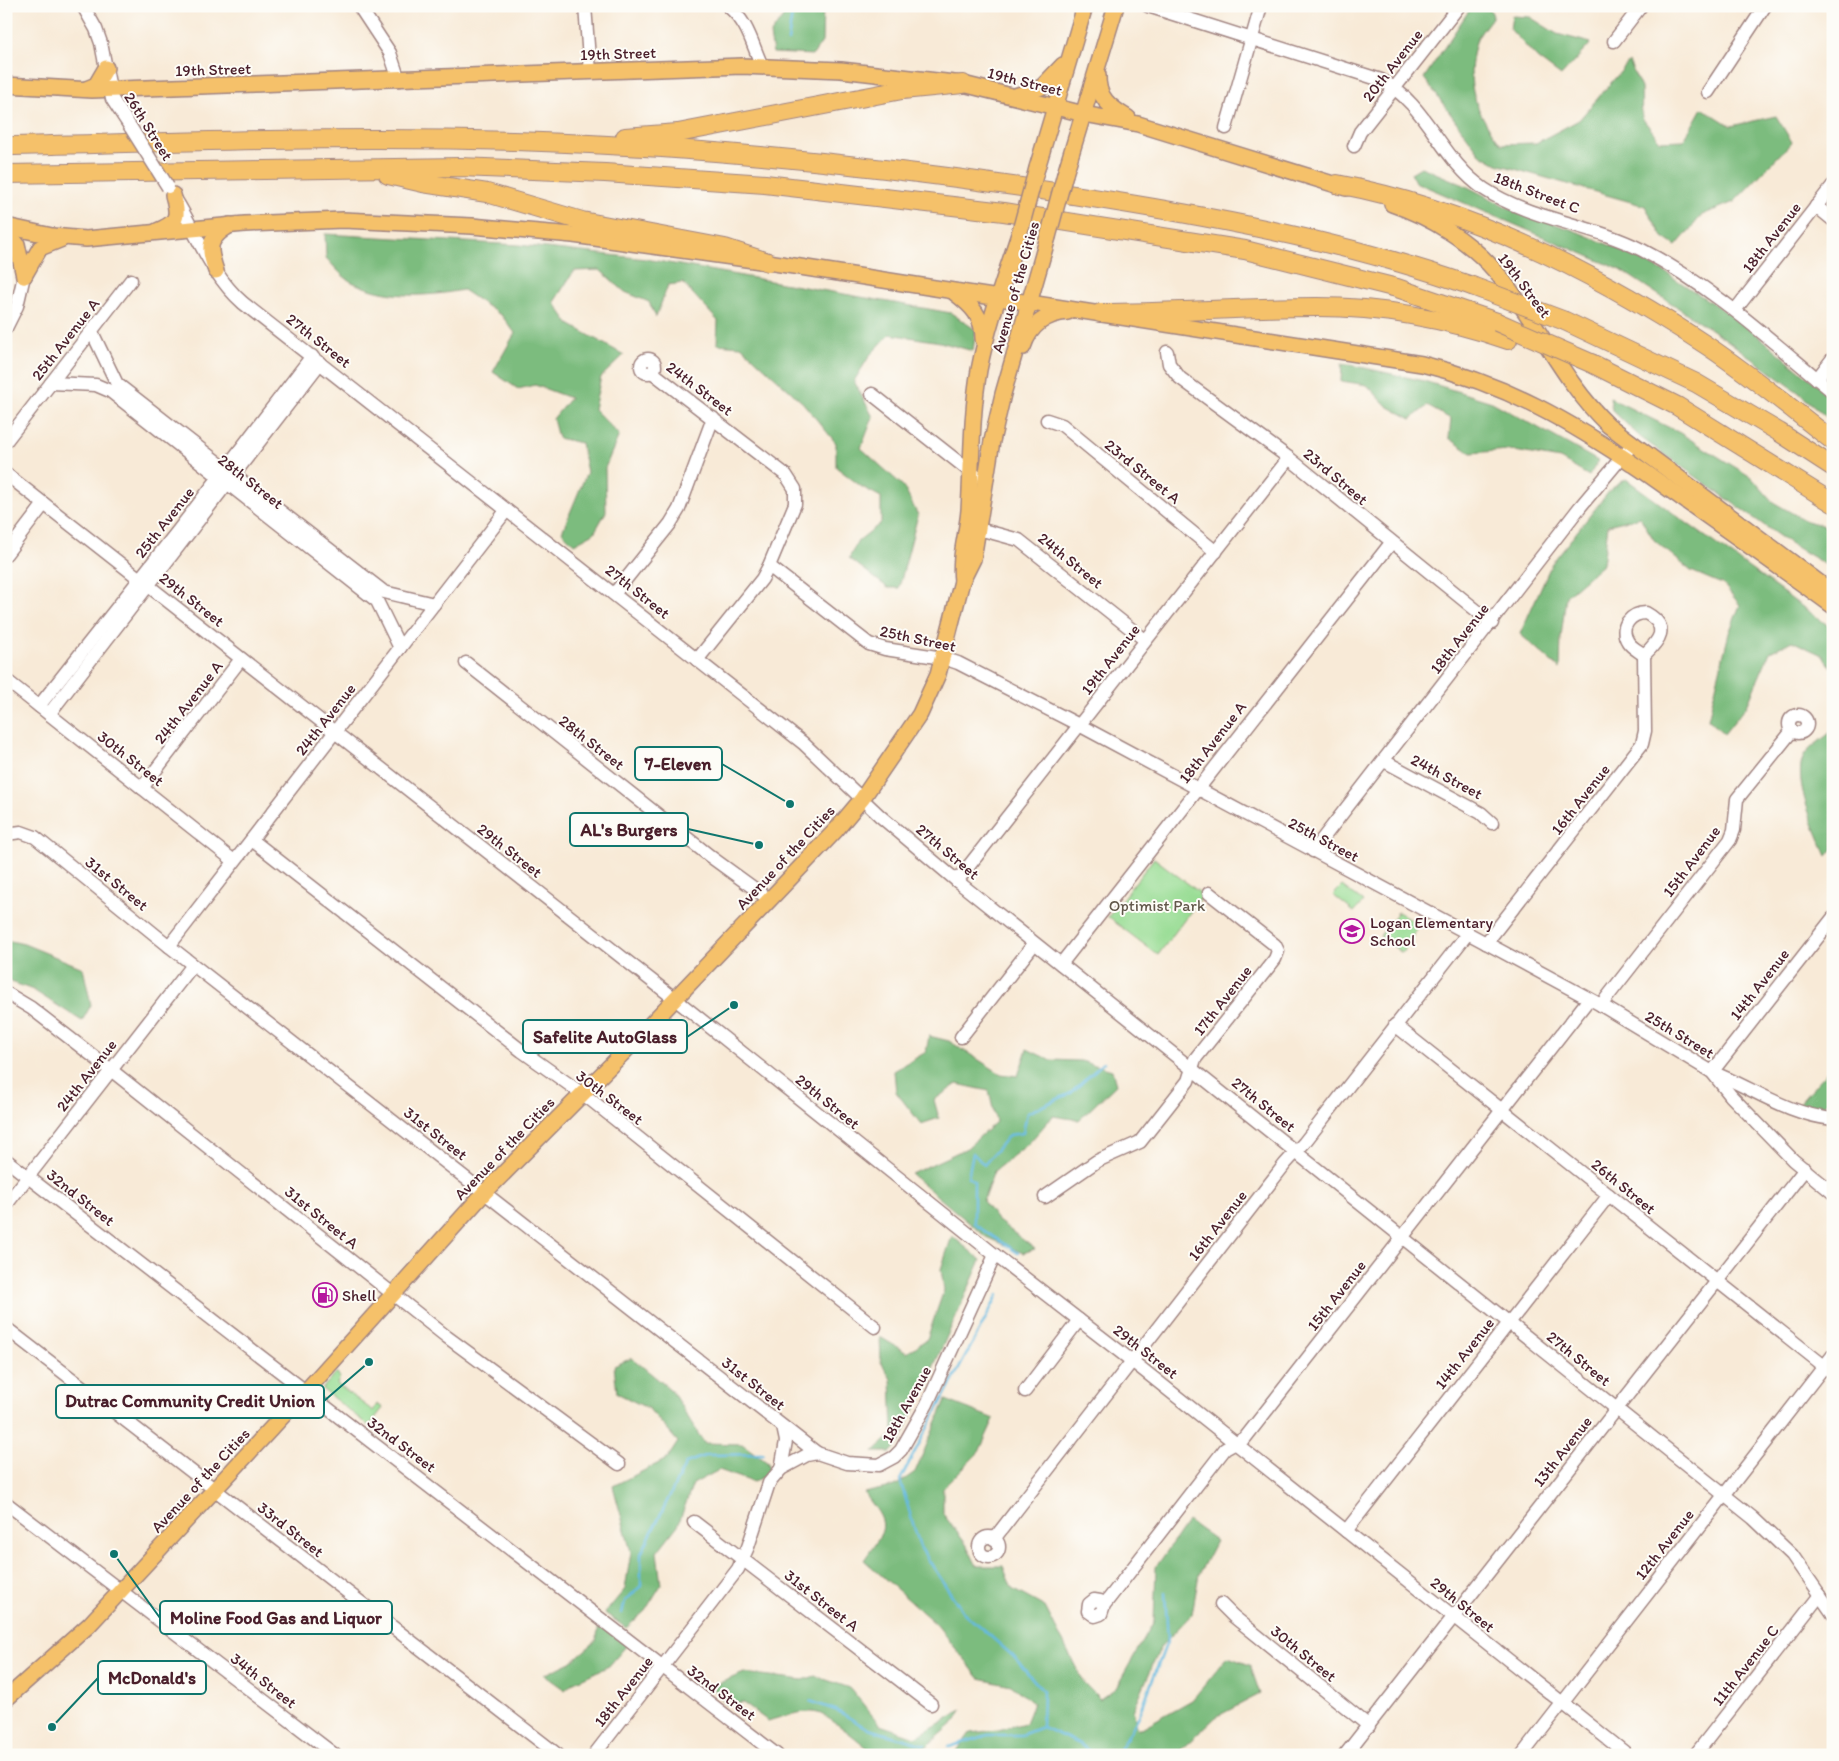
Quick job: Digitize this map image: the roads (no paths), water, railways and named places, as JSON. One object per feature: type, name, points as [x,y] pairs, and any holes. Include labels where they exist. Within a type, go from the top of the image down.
[{"type":"highway","points":[[525,142],[678,133],[761,119],[902,90],[963,84]]},
{"type":"highway","points":[[6,146],[318,139],[525,142],[735,154],[1008,184],[1150,207],[1276,231],[1384,258],[1472,286],[1565,321],[1696,383],[1779,432],[1833,467]]},
{"type":"highway","points":[[6,174],[460,167],[660,176],[828,191],[1004,212],[1245,250],[1397,288],[1496,322],[1593,364],[1677,406],[1833,503]]},
{"type":"highway","points":[[364,169],[423,183],[486,193],[582,220],[725,248],[768,262]]},
{"type":"highway","points":[[1337,184],[1382,193],[1498,234],[1614,289],[1710,348],[1833,440]]},
{"type":"highway","points":[[1092,312],[1318,307],[1368,310],[1446,321],[1593,364]]},
{"type":"main road","name":"Avenue of the Cities","points":[[971,531],[974,407],[983,356],[1085,6]]},
{"type":"main road","name":"Avenue of the Cities","points":[[6,1699],[57,1656],[121,1591],[215,1491],[485,1192],[770,900],[862,799],[920,714],[943,658],[962,581],[960,561],[986,483],[1003,394],[1065,174],[1116,6]]},
{"type":"main road","points":[[1014,97],[1048,83],[1069,58]]},
{"type":"main road","points":[[1099,64],[1098,85],[1106,102],[1138,124]]},
{"type":"main road","name":"19th Street","points":[[41,87],[85,90],[762,66],[841,70],[963,84],[1084,114],[1138,124],[1337,184],[1416,213],[1470,247],[1504,282],[1586,402],[1608,425],[1632,445],[1833,593]]},
{"type":"main road","points":[[85,90],[96,85],[106,68]]},
{"type":"main road","points":[[6,79],[41,87]]},
{"type":"main road","points":[[6,85],[41,87]]},
{"type":"main road","points":[[152,234],[170,226],[176,218],[176,207],[171,191]]},
{"type":"main road","points":[[6,226],[66,238],[100,238],[230,225],[343,220],[496,228],[573,235],[768,262],[1372,355],[1441,368],[1517,395],[1562,418],[1622,456],[1833,606]]},
{"type":"main road","points":[[216,271],[210,253],[212,242],[220,231],[230,225]]},
{"type":"main road","points":[[6,231],[18,244],[24,276]]},
{"type":"main road","points":[[24,276],[40,248],[66,238]]},
{"type":"main road","points":[[954,292],[976,310],[983,332],[983,356]]},
{"type":"main road","points":[[986,483],[1028,334],[1036,324],[1055,313],[1092,312]]},
{"type":"street","name":"26th Street","points":[[83,6],[96,29],[112,99],[193,229]]},
{"type":"street","points":[[359,6],[390,53],[400,80]]},
{"type":"street","points":[[585,6],[590,72]]},
{"type":"street","points":[[728,6],[744,22],[762,66]]},
{"type":"street","name":"18th Street C","points":[[1148,6],[1381,80],[1395,87],[1417,111],[1447,154],[1481,187],[1525,208],[1594,230],[1642,249],[1736,309],[1833,392]]},
{"type":"street","points":[[1226,128],[1260,6]]},
{"type":"street","name":"20th Avenue","points":[[1354,146],[1360,132],[1459,6]]},
{"type":"street","points":[[1614,41],[1641,6]]},
{"type":"street","points":[[1708,92],[1765,6]]},
{"type":"street","name":"18th Avenue","points":[[1736,309],[1833,185]]},
{"type":"street","points":[[1816,206],[1833,220]]},
{"type":"street","name":"27th Street","points":[[193,229],[216,271],[232,294],[506,511],[803,742],[862,799],[1034,944],[1724,1494],[1777,1538],[1792,1554],[1833,1614]]},
{"type":"street","points":[[6,328],[17,306],[24,276]]},
{"type":"street","name":"25th Avenue A","points":[[6,441],[131,280]]},
{"type":"street","name":"28th Street","points":[[92,332],[117,384],[377,601],[400,648]]},
{"type":"street","name":"23rd Street","points":[[1167,352],[1169,364],[1180,378],[1289,458],[1492,623]]},
{"type":"street","points":[[1817,379],[1833,358]]},
{"type":"street","name":"25th Avenue","points":[[44,710],[316,359]]},
{"type":"street","name":"24th Street","points":[[652,372],[786,475],[795,489],[794,504],[769,566]]},
{"type":"street","name":"28th Street","points":[[51,384],[96,385],[110,391],[384,592],[434,604]]},
{"type":"street","points":[[872,394],[986,483]]},
{"type":"street","points":[[614,594],[670,524],[678,509],[713,418]]},
{"type":"street","name":"23rd Street A","points":[[1047,420],[1062,425],[1216,552]]},
{"type":"street","name":"18th Avenue","points":[[1313,852],[1580,507],[1632,445]]},
{"type":"street","name":"19th Avenue","points":[[957,881],[1289,458]]},
{"type":"street","name":"29th Street","points":[[6,474],[675,999],[995,1255],[1236,1443],[1628,1755]]},
{"type":"street","points":[[6,554],[44,504]]},
{"type":"street","name":"24th Avenue","points":[[169,946],[506,511]]},
{"type":"street","name":"24th Street","points":[[971,531],[1006,535],[1019,540],[1145,640]]},
{"type":"street","name":"18th Avenue A","points":[[1061,964],[1390,542]]},
{"type":"street","points":[[697,660],[758,584],[769,566]]},
{"type":"street","name":"25th Street","points":[[769,566],[869,644],[885,649],[943,658],[958,663],[1079,725],[1601,1005],[1712,1072],[1758,1124],[1805,1169],[1833,1192]]},
{"type":"street","name":"16th Avenue","points":[[1486,943],[1642,744],[1645,731],[1644,655]]},
{"type":"street","name":"24th Avenue A","points":[[142,788],[241,659]]},
{"type":"street","name":"28th Street","points":[[466,663],[711,857],[770,900]]},
{"type":"street","name":"30th Street","points":[[6,680],[234,862]]},
{"type":"street","name":"15th Avenue","points":[[1601,1005],[1730,840],[1734,830],[1737,799],[1792,731]]},
{"type":"street","name":"24th Street","points":[[1384,761],[1481,813],[1492,823]]},
{"type":"street","name":"31st Street","points":[[6,834],[21,832],[35,837],[193,965],[817,1453]]},
{"type":"street","name":"30th Street","points":[[252,840],[522,1051],[582,1094],[875,1327]]},
{"type":"street","name":"17th Avenue","points":[[1045,1197],[1098,1161],[1140,1142],[1188,1081],[1196,1059],[1275,959],[1278,951],[1275,945],[1209,893]]},
{"type":"street","name":"14th Avenue","points":[[1712,1072],[1833,918]]},
{"type":"street","name":"16th Avenue","points":[[994,1539],[1468,933]]},
{"type":"street","points":[[961,1037],[1034,944]]},
{"type":"street","name":"24th Avenue","points":[[6,1205],[193,965]]},
{"type":"street","name":"31st Street A","points":[[6,993],[31,1008],[111,1070],[392,1295],[619,1464]]},
{"type":"street","name":"15th Avenue","points":[[1104,1605],[1224,1449],[1245,1438],[1589,999]]},
{"type":"street","name":"26th Street","points":[[1395,1025],[1829,1369]]},
{"type":"street","points":[[1712,1072],[1734,1081],[1780,1106],[1807,1115],[1833,1119]]},
{"type":"street","name":"32nd Street","points":[[6,1160],[777,1755]]},
{"type":"street","name":"13th Avenue","points":[[1345,1755],[1805,1169]]},
{"type":"street","name":"14th Avenue","points":[[1346,1531],[1609,1195]]},
{"type":"street","name":"18th Avenue","points":[[594,1755],[738,1569],[770,1483],[781,1469],[807,1455],[817,1453],[862,1466],[886,1462],[901,1450],[927,1404],[995,1255]]},
{"type":"street","points":[[1024,1391],[1079,1320]]},
{"type":"street","name":"33rd Street","points":[[6,1328],[558,1755]]},
{"type":"street","name":"12th Avenue","points":[[1522,1755],[1724,1494],[1829,1369],[1833,1355]]},
{"type":"street","name":"18th Avenue","points":[[781,1469],[785,1453],[783,1427]]},
{"type":"street","name":"34th Street","points":[[6,1503],[138,1602],[335,1755]]},
{"type":"street","name":"31st Street A","points":[[694,1522],[931,1704]]},
{"type":"street","name":"11th Avenue C","points":[[1695,1755],[1820,1595]]},
{"type":"street","name":"30th Street","points":[[1221,1604],[1233,1616],[1369,1726]]},
{"type":"waterway","points":[[788,41],[793,6]]},
{"type":"waterway","points":[[1018,1253],[974,1224],[974,1181],[968,1177],[973,1153],[984,1165],[1009,1135],[1023,1133],[1027,1113],[1071,1093],[1104,1062]]},
{"type":"waterway","points":[[998,1295],[900,1480],[920,1547],[963,1612],[1013,1656],[1043,1691],[1042,1727],[1080,1744],[1094,1755]]},
{"type":"waterway","points":[[622,1613],[625,1601],[641,1586],[641,1554],[686,1463],[707,1455],[763,1454]]},
{"type":"waterway","points":[[1117,1755],[1139,1716],[1168,1639],[1165,1593]]},
{"type":"waterway","points":[[810,1701],[838,1711],[868,1729],[925,1745]]},
{"type":"waterway","points":[[949,1747],[988,1735],[1021,1735],[1042,1727]]},
{"type":"place","name":"7-Eleven","points":[[790,804]]},
{"type":"place","name":"AL's Burgers","points":[[759,845]]},
{"type":"place","name":"Logan Elementary School","points":[[1352,931]]},
{"type":"place","name":"Safelite AutoGlass","points":[[734,1005]]},
{"type":"place","name":"Shell","points":[[325,1295]]},
{"type":"place","name":"Dutrac Community Credit Union","points":[[369,1362]]},
{"type":"place","name":"Moline Food Gas and Liquor","points":[[114,1554]]},
{"type":"place","name":"McDonald's","points":[[52,1727]]},
{"type":"park label","name":"Optimist Park","points":[[1157,905]]}]
